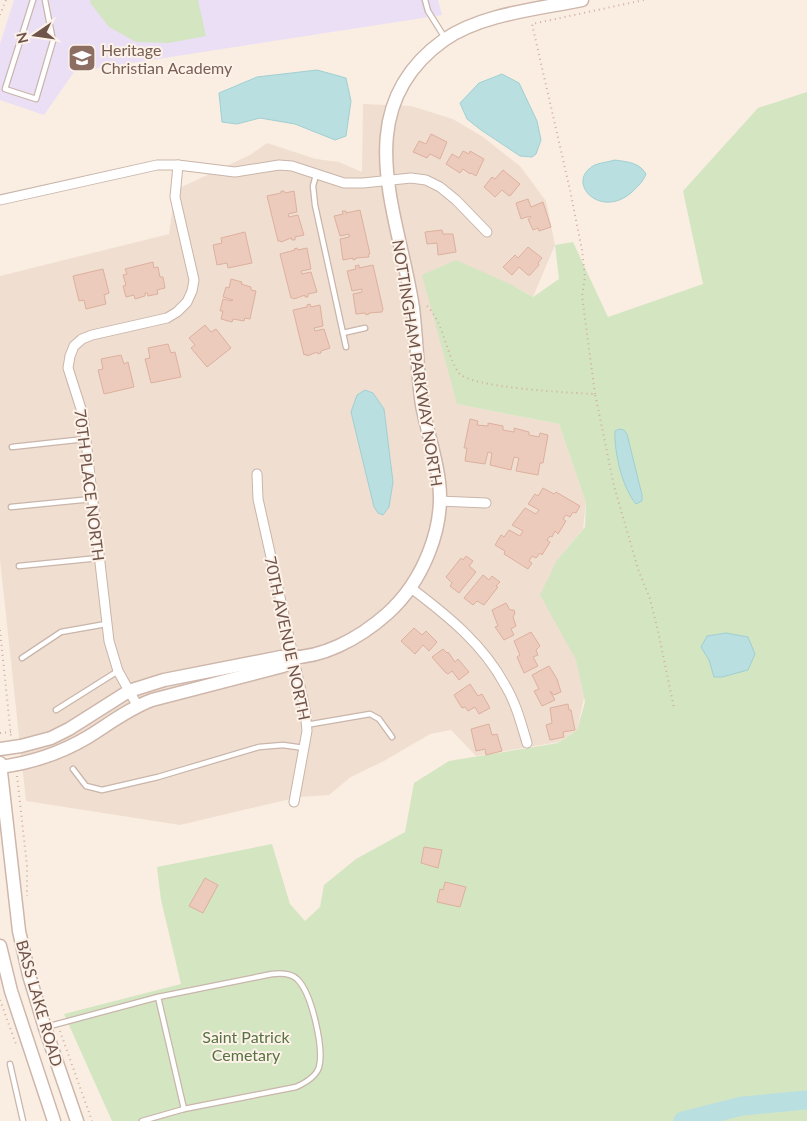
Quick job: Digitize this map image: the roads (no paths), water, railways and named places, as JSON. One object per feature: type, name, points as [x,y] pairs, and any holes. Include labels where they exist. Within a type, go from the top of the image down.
[{"type":"street","name":"NOTTINGHAM PARKWAY NORTH","points":[[0,767],[26,762],[64,750],[137,705],[283,666],[295,659],[330,649],[359,636],[377,623],[410,588],[427,557],[432,541],[439,501],[439,485],[436,462],[422,405],[417,370],[413,308],[387,181],[385,155],[392,111],[400,90],[411,71],[427,53],[445,39],[467,27],[490,19],[582,0]]},
{"type":"street","points":[[0,200],[157,165],[178,165],[234,172],[279,165],[292,166],[344,183],[412,178],[426,180],[456,200],[487,232]]},
{"type":"street","name":"70TH PLACE NORTH","points":[[137,705],[118,671],[109,641],[83,415],[68,368],[74,346],[82,339],[167,318],[178,312],[187,302],[194,280],[175,197],[178,165]]},
{"type":"street","name":"70TH AVENUE NORTH","points":[[257,474],[258,499],[306,709],[304,748],[294,802]]},
{"type":"street","points":[[439,501],[486,503]]},
{"type":"street","points":[[410,588],[451,619],[473,640],[491,662],[506,685],[527,743]]},
{"type":"street","name":"NOTTINGHAM PARKWAY NORTH","points":[[0,750],[51,738],[129,692],[174,678],[281,658],[295,659]]},
{"type":"street","name":"BASS LAKE ROAD","points":[[0,763],[19,930],[28,975],[77,1121]]},
{"type":"street","name":"BASS LAKE ROAD","points":[[0,946],[11,991],[54,1121]]},
{"type":"lane","points":[[33,0],[5,89],[36,99],[53,41],[45,0]]},
{"type":"lane","points":[[426,0],[428,11],[445,39]]},
{"type":"lane","points":[[316,175],[313,186],[314,206],[346,347]]},
{"type":"lane","points":[[343,333],[365,328]]},
{"type":"lane","points":[[12,447],[85,439]]},
{"type":"lane","points":[[10,507],[92,499]]},
{"type":"lane","points":[[18,566],[99,558]]},
{"type":"lane","points":[[22,658],[61,632],[106,624]]},
{"type":"lane","points":[[56,710],[118,671]]},
{"type":"lane","points":[[306,725],[370,714],[379,719],[392,737]]},
{"type":"lane","points":[[73,769],[86,786],[102,790],[166,775],[259,747],[283,745],[304,748]]},
{"type":"lane","points":[[45,1028],[158,997],[272,974],[284,973],[297,978],[307,995],[321,1049],[319,1069],[308,1081],[296,1087],[184,1109],[142,1121]]},
{"type":"lane","points":[[158,997],[184,1109]]},
{"type":"lane","points":[[10,1064],[23,1121]]},
{"type":"water","points":[[317,70],[346,78],[351,101],[346,136],[335,140],[295,124],[260,118],[237,124],[222,122],[219,93],[257,77]]},
{"type":"water","points":[[502,74],[519,83],[537,121],[541,140],[536,154],[532,157],[520,156],[481,130],[467,119],[460,103],[479,83]]},
{"type":"water","points":[[615,160],[636,165],[646,174],[642,182],[632,192],[620,200],[599,201],[590,196],[585,189],[583,181],[585,173],[595,165]]},
{"type":"water","points":[[365,390],[373,393],[384,409],[393,482],[389,507],[383,515],[378,513],[374,507],[351,412],[357,395]]},
{"type":"water","points":[[619,429],[624,430],[627,434],[642,495],[642,501],[636,504],[623,479],[618,459],[615,431]]},
{"type":"water","points":[[726,633],[748,637],[755,654],[748,670],[722,677],[714,677],[709,660],[701,647],[707,636]]},
{"type":"waterway","points":[[683,1121],[742,1106],[807,1100]]},
{"type":"place","name":"Heritage Christian Academy","points":[[82,58]]},
{"type":"park label","name":"Saint Patrick Cemetary","points":[[246,1045]]}]
